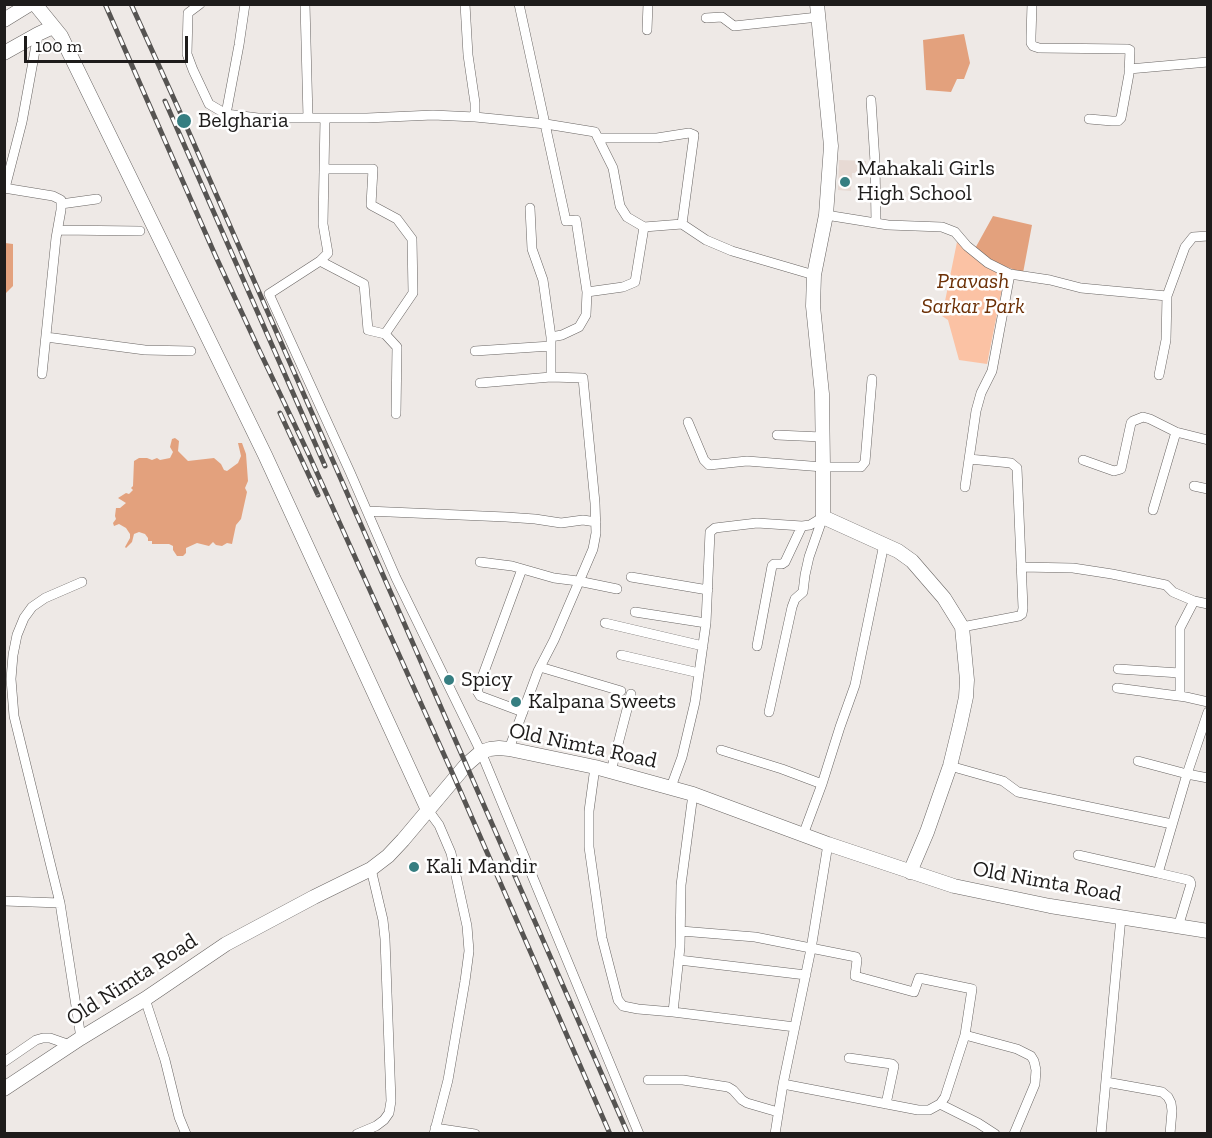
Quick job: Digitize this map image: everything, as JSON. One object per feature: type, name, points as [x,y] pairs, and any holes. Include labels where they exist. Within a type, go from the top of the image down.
[{"type":"street","points":[[200,4],[188,13],[187,54],[209,104],[226,114],[258,118],[475,117],[546,124],[595,132],[613,168],[620,206],[627,217],[644,227],[682,224],[706,240],[732,251],[814,275]]},
{"type":"street","points":[[226,114],[245,4]]},
{"type":"street","points":[[305,4],[308,118]]},
{"type":"street","points":[[465,4],[475,117]]},
{"type":"street","points":[[475,351],[551,342],[579,327],[586,315],[587,292],[576,220],[566,221],[519,4]]},
{"type":"street","points":[[647,30],[648,4]]},
{"type":"street","points":[[1032,4],[1031,42],[1034,46],[1039,48],[1128,49],[1130,52],[1121,118],[1118,121],[1089,120]]},
{"type":"street","points":[[4,20],[29,6],[61,36],[265,455],[428,810],[439,825],[451,854],[467,926],[469,951],[448,1080],[435,1131],[475,1134]]},
{"type":"street","points":[[706,18],[722,16],[734,26],[817,11],[831,146],[826,215],[814,275],[813,306],[822,394],[823,517],[809,557],[803,592],[795,599],[792,607],[769,712]]},
{"type":"street","points":[[4,53],[53,27]]},
{"type":"street","points":[[38,34],[22,122],[5,188],[52,196],[61,200],[42,374]]},
{"type":"street","points":[[1129,69],[1208,62]]},
{"type":"street","points":[[871,100],[876,223]]},
{"type":"street","points":[[325,118],[323,224],[328,254],[269,294],[396,578],[481,752],[639,1134]]},
{"type":"street","points":[[598,138],[657,138],[689,133],[694,135],[682,224]]},
{"type":"street","points":[[325,169],[373,169],[371,205],[397,219],[412,239],[413,293],[385,334]]},
{"type":"street","points":[[61,204],[97,199]]},
{"type":"street","points":[[530,208],[532,249],[543,280],[551,342],[551,377]]},
{"type":"street","points":[[826,215],[876,223],[942,227],[955,232],[967,246],[988,263],[1010,274],[1050,280],[1081,288],[1167,296]]},
{"type":"street","points":[[587,292],[635,282],[644,227]]},
{"type":"street","points":[[58,230],[140,231]]},
{"type":"street","points":[[1159,375],[1166,340],[1167,296],[1185,247],[1193,237],[1208,236]]},
{"type":"street","points":[[320,261],[364,284],[368,330],[385,334],[397,347],[396,414]]},
{"type":"street","points":[[965,487],[976,411],[981,393],[992,371],[1010,274]]},
{"type":"street","points":[[46,337],[145,350],[191,351]]},
{"type":"street","points":[[480,383],[551,377],[583,378],[596,522],[593,549],[540,667],[509,749]]},
{"type":"street","points":[[688,422],[704,460],[709,465],[747,461],[857,468],[865,462],[872,380]]},
{"type":"street","points":[[1083,460],[1114,471],[1121,470],[1131,423],[1143,417],[1176,432],[1208,440]]},
{"type":"street","points":[[1154,510],[1176,432]]},
{"type":"street","points":[[777,435],[822,437]]},
{"type":"street","points":[[962,627],[1019,616],[1023,608],[1017,468],[1011,463],[969,459]]},
{"type":"street","points":[[1194,486],[1208,489]]},
{"type":"street","points":[[367,511],[506,517],[561,523],[583,520],[596,522]]},
{"type":"street","points":[[671,787],[679,766],[695,702],[706,623],[712,529],[757,523],[802,526],[814,524],[823,517]]},
{"type":"street","points":[[823,517],[884,544],[912,561],[944,598],[962,627],[967,680],[966,697],[950,766],[910,872]]},
{"type":"street","points":[[757,646],[772,566],[785,562],[802,526]]},
{"type":"street","points":[[803,835],[855,685],[884,544]]},
{"type":"street","points":[[480,562],[617,589]]},
{"type":"street","points":[[1021,567],[1073,568],[1112,574],[1166,585],[1173,592],[1208,604]]},
{"type":"street","points":[[522,569],[477,691],[480,696],[523,712]]},
{"type":"street","points":[[631,577],[708,590]]},
{"type":"street","points":[[4,1062],[36,1040],[50,1038],[76,1041],[60,903],[14,716],[10,679],[17,635],[24,618],[32,607],[45,598],[82,582]]},
{"type":"street","points":[[1180,696],[1180,628],[1194,601]]},
{"type":"street","points":[[635,612],[706,623]]},
{"type":"street","points":[[605,623],[703,646]]},
{"type":"street","points":[[621,655],[699,673]]},
{"type":"street","points":[[540,667],[621,691]]},
{"type":"street","points":[[1118,669],[1180,673]]},
{"type":"street","points":[[1117,688],[1208,702]]},
{"type":"street","points":[[611,771],[631,694]]},
{"type":"street","points":[[1158,873],[1208,712]]},
{"type":"street","name":"Old Nimta Road","points":[[4,1089],[226,944],[371,869],[388,856],[466,765],[481,752],[499,748],[595,767],[671,787],[828,844],[954,886],[1050,906],[1208,931]]},
{"type":"street","points":[[721,750],[822,784]]},
{"type":"street","points":[[1138,761],[1208,778]]},
{"type":"street","points":[[950,766],[1003,782],[1018,792],[1172,824]]},
{"type":"street","points":[[595,767],[589,811],[589,847],[602,938],[618,1000],[623,1006],[630,1008],[795,1027]]},
{"type":"street","points":[[673,1012],[681,931],[681,885],[693,794]]},
{"type":"street","points":[[775,1134],[811,949],[828,844]]},
{"type":"street","points":[[1078,855],[1188,880],[1191,884],[1178,927]]},
{"type":"street","points":[[357,1134],[384,1120],[390,1113],[391,1101],[385,939],[371,869]]},
{"type":"street","points":[[4,901],[60,903]]},
{"type":"street","points":[[1101,1134],[1121,917]]},
{"type":"street","points":[[681,931],[755,937],[856,957],[855,976],[914,992],[919,978],[972,989],[965,1035],[945,1097],[940,1104],[929,1110],[918,1110],[783,1084]]},
{"type":"street","points":[[679,960],[806,975]]},
{"type":"street","points":[[145,999],[186,1134]]},
{"type":"street","points":[[965,1035],[1017,1049],[1031,1056],[1034,1061],[1035,1084],[1014,1134]]},
{"type":"street","points":[[849,1058],[894,1066],[886,1104]]},
{"type":"street","points":[[648,1080],[682,1080],[728,1088],[747,1103],[778,1112]]},
{"type":"street","points":[[1106,1082],[1162,1092],[1168,1096],[1172,1111],[1170,1134]]},
{"type":"street","points":[[940,1104],[995,1134]]},
{"type":"shaded area","points":[[964,34],[970,63],[964,79],[957,79],[951,92],[926,90],[923,40]]},
{"type":"shaded area","name":"Mahakali Girls High School","points":[[839,160],[866,161],[866,173],[852,173],[851,191],[838,190]]},
{"type":"shaded area","points":[[993,216],[1032,225],[1023,273],[972,254]]},
{"type":"shaded area","points":[[5,243],[13,244],[13,286],[5,294]]},
{"type":"shaded area","points":[[172,439],[179,441],[178,451],[188,461],[214,458],[227,471],[238,463],[241,456],[238,443],[242,443],[246,454],[248,481],[245,488],[247,492],[232,544],[227,543],[222,546],[213,542],[209,546],[197,543],[186,548],[183,556],[177,556],[173,546],[152,544],[145,534],[139,532],[134,534],[132,542],[126,548],[130,534],[126,528],[119,524],[114,526],[113,523],[116,519],[116,508],[126,503],[118,498],[133,490],[131,488],[134,461],[139,458],[160,460],[170,458],[173,452],[170,447]]},
{"type":"green space","name":"Pravash Sarkar Park","points":[[957,242],[984,266],[1005,274],[987,364],[959,360],[948,320],[942,316]]},
{"type":"railway","points":[[105,4],[216,257],[309,455],[455,779],[610,1134]]},
{"type":"railway","points":[[131,4],[628,1134]]},
{"type":"railway","points":[[165,101],[325,466]]},
{"type":"railway","points":[[280,413],[318,495]]},
{"type":"place","name":"Belgharia","points":[[184,121]]},
{"type":"place","name":"Mahakali Girls High School","points":[[845,182]]},
{"type":"place","name":"Spicy","points":[[449,680]]},
{"type":"place","name":"Kalpana Sweets","points":[[516,702]]},
{"type":"place","name":"Kali Mandir","points":[[414,867]]}]
